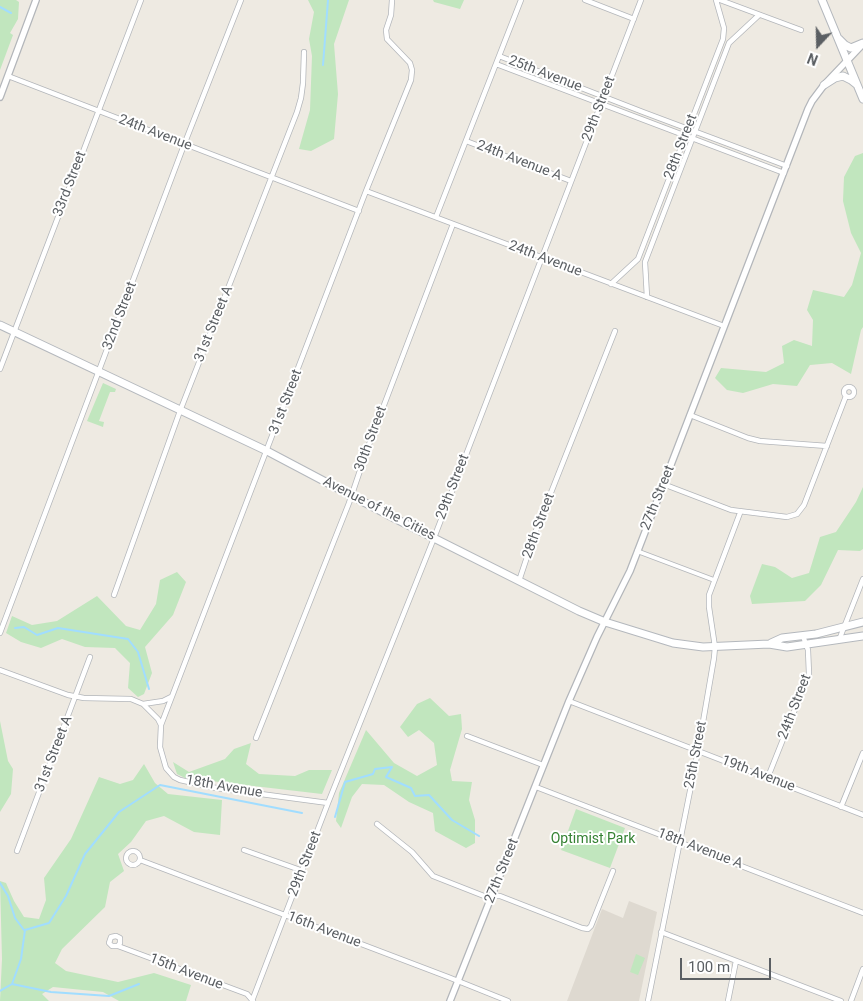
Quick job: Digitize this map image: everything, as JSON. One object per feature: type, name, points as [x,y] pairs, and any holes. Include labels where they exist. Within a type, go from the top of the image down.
[{"type":"main road","points":[[822,0],[863,99]]},
{"type":"main road","points":[[836,35],[845,46],[851,48],[863,44]]},
{"type":"main road","points":[[824,85],[835,78],[843,76],[858,85]]},
{"type":"main road","name":"Avenue of the Cities","points":[[0,325],[267,451],[434,538],[605,622],[672,643],[715,647],[770,644],[787,647],[863,638]]},
{"type":"main road","name":"Avenue of the Cities","points":[[770,644],[782,638],[844,628],[863,622]]},
{"type":"street","points":[[0,97],[36,0]]},
{"type":"street","name":"33rd Street","points":[[0,369],[141,0]]},
{"type":"street","name":"32nd Street","points":[[0,633],[184,145],[241,0]]},
{"type":"street","name":"31st Street","points":[[161,725],[358,211],[411,80],[412,70],[410,63],[387,39],[386,30],[391,15],[392,0]]},
{"type":"street","points":[[436,217],[521,0]]},
{"type":"street","points":[[585,0],[634,19]]},
{"type":"street","name":"29th Street","points":[[252,1001],[328,803],[434,538],[641,0]]},
{"type":"street","points":[[718,0],[801,30]]},
{"type":"street","name":"28th Street","points":[[611,284],[638,259],[723,39],[724,28],[718,0]]},
{"type":"street","name":"28th Street","points":[[647,298],[645,262],[729,42],[759,15]]},
{"type":"street","name":"27th Street","points":[[450,1001],[569,701],[625,583],[812,101],[824,85],[863,44]]},
{"type":"street","name":"31st Street A","points":[[114,595],[180,410],[272,178],[301,98],[304,52]]},
{"type":"street","name":"25th Avenue","points":[[499,56],[688,130],[787,166]]},
{"type":"street","name":"25th Avenue","points":[[496,64],[784,173]]},
{"type":"street","name":"24th Avenue","points":[[8,76],[358,211]]},
{"type":"street","name":"24th Avenue A","points":[[466,141],[571,181]]},
{"type":"street","name":"24th Avenue","points":[[366,191],[724,326]]},
{"type":"street","name":"30th Street","points":[[256,738],[352,495],[370,442],[453,224]]},
{"type":"street","name":"28th Street","points":[[519,581],[535,533],[615,331]]},
{"type":"street","points":[[663,484],[740,513],[787,517],[797,514],[804,505],[846,396]]},
{"type":"street","points":[[690,416],[760,441],[828,446]]},
{"type":"street","name":"25th Street","points":[[648,1001],[698,751],[714,658],[715,647],[708,601],[714,580],[740,513]]},
{"type":"street","points":[[637,551],[714,580]]},
{"type":"street","points":[[839,640],[863,578]]},
{"type":"street","name":"24th Street","points":[[768,778],[808,674],[809,664],[803,636]]},
{"type":"street","name":"31st Street A","points":[[17,851],[90,657]]},
{"type":"street","points":[[0,670],[75,696],[132,699],[143,704],[158,719],[161,725]]},
{"type":"street","points":[[143,704],[163,701],[172,697]]},
{"type":"street","name":"19th Avenue","points":[[569,701],[863,815]]},
{"type":"street","name":"18th Avenue","points":[[161,725],[160,747],[162,757],[169,772],[180,780],[216,788],[328,803]]},
{"type":"street","points":[[467,736],[543,765]]},
{"type":"street","points":[[841,807],[863,753]]},
{"type":"street","name":"18th Avenue A","points":[[536,787],[863,913]]},
{"type":"street","points":[[377,824],[412,852],[433,876],[484,896],[500,896],[582,928],[588,929],[591,926],[612,871]]},
{"type":"street","points":[[244,850],[303,871]]},
{"type":"street","name":"16th Avenue","points":[[140,860],[508,1001]]},
{"type":"street","points":[[661,932],[841,1001]]},
{"type":"street","name":"15th Avenue","points":[[118,946],[246,994],[252,1001]]},
{"type":"street","points":[[728,1001],[736,960]]},
{"type":"street","points":[[851,1001],[863,969]]},
{"type":"shaded area","points":[[629,901],[657,912],[639,1001],[567,1001],[602,909],[623,918]]},
{"type":"green space","points":[[0,0],[16,0],[19,2],[18,19],[10,33],[13,35],[0,70]]},
{"type":"green space","points":[[308,0],[349,0],[334,44],[338,94],[334,139],[311,151],[299,149],[310,110],[312,56],[309,39],[314,12]]},
{"type":"green space","points":[[433,0],[464,0],[460,9],[434,2]]},
{"type":"green space","points":[[863,153],[863,327],[851,374],[832,363],[810,365],[797,386],[773,384],[743,393],[727,390],[715,378],[721,368],[766,372],[784,363],[782,346],[794,340],[812,346],[813,320],[807,310],[813,290],[844,297],[852,285],[861,253],[851,233],[843,201],[844,177],[855,156]]},
{"type":"green space","points":[[103,383],[116,389],[115,392],[110,392],[99,421],[104,422],[103,427],[87,421]]},
{"type":"green space","points":[[863,487],[863,549],[860,551],[838,550],[821,585],[805,601],[752,604],[750,596],[762,564],[775,567],[792,578],[809,573],[820,537],[836,532],[856,502]]},
{"type":"green space","points":[[177,572],[186,582],[173,615],[145,647],[152,673],[144,694],[138,697],[128,688],[130,663],[115,648],[85,647],[62,639],[41,648],[21,642],[6,633],[12,616],[32,625],[57,621],[97,596],[126,626],[140,630],[156,604],[160,580]]},
{"type":"green space","points":[[430,698],[449,716],[461,714],[462,729],[450,770],[452,781],[472,782],[469,800],[475,820],[475,843],[466,848],[435,831],[433,813],[409,802],[384,785],[362,784],[352,797],[341,828],[336,821],[339,793],[366,730],[394,763],[417,776],[437,765],[434,743],[419,730],[408,737],[400,727],[417,704]]},
{"type":"green space","points":[[0,721],[8,761],[13,769],[11,794],[0,812]]},
{"type":"green space","points":[[251,743],[246,764],[259,774],[295,776],[309,770],[332,770],[322,794],[185,778],[177,774],[173,762],[189,772],[225,759],[234,749]]},
{"type":"green space","points":[[144,764],[155,783],[168,794],[222,800],[220,835],[194,832],[164,816],[146,821],[131,842],[118,854],[124,871],[110,882],[105,907],[62,949],[55,963],[66,971],[118,982],[154,973],[191,985],[186,1001],[119,1001],[103,992],[53,987],[42,994],[49,1001],[0,1001],[2,959],[0,881],[6,883],[24,917],[39,919],[46,900],[44,878],[71,839],[99,777],[120,784],[133,780]]},
{"type":"green space","name":"Optimist Park","points":[[576,809],[625,828],[610,868],[561,850]]},
{"type":"green space","points":[[636,954],[645,958],[638,975],[630,972]]},
{"type":"waterway","points":[[323,65],[328,0]]},
{"type":"waterway","points":[[0,7],[11,13]]},
{"type":"waterway","points":[[15,628],[24,627],[37,635],[58,628],[128,639],[138,652],[149,689]]},
{"type":"waterway","points":[[335,817],[345,782],[373,774],[375,769],[392,767],[386,777],[411,788],[415,796],[429,795],[452,820],[479,836]]},
{"type":"waterway","points":[[0,991],[12,984],[21,959],[25,930],[49,923],[66,896],[85,854],[119,812],[160,785],[302,813]]},
{"type":"waterway","points":[[0,883],[8,896],[15,918],[24,930]]},
{"type":"waterway","points":[[12,984],[51,992],[109,996],[139,984]]}]
